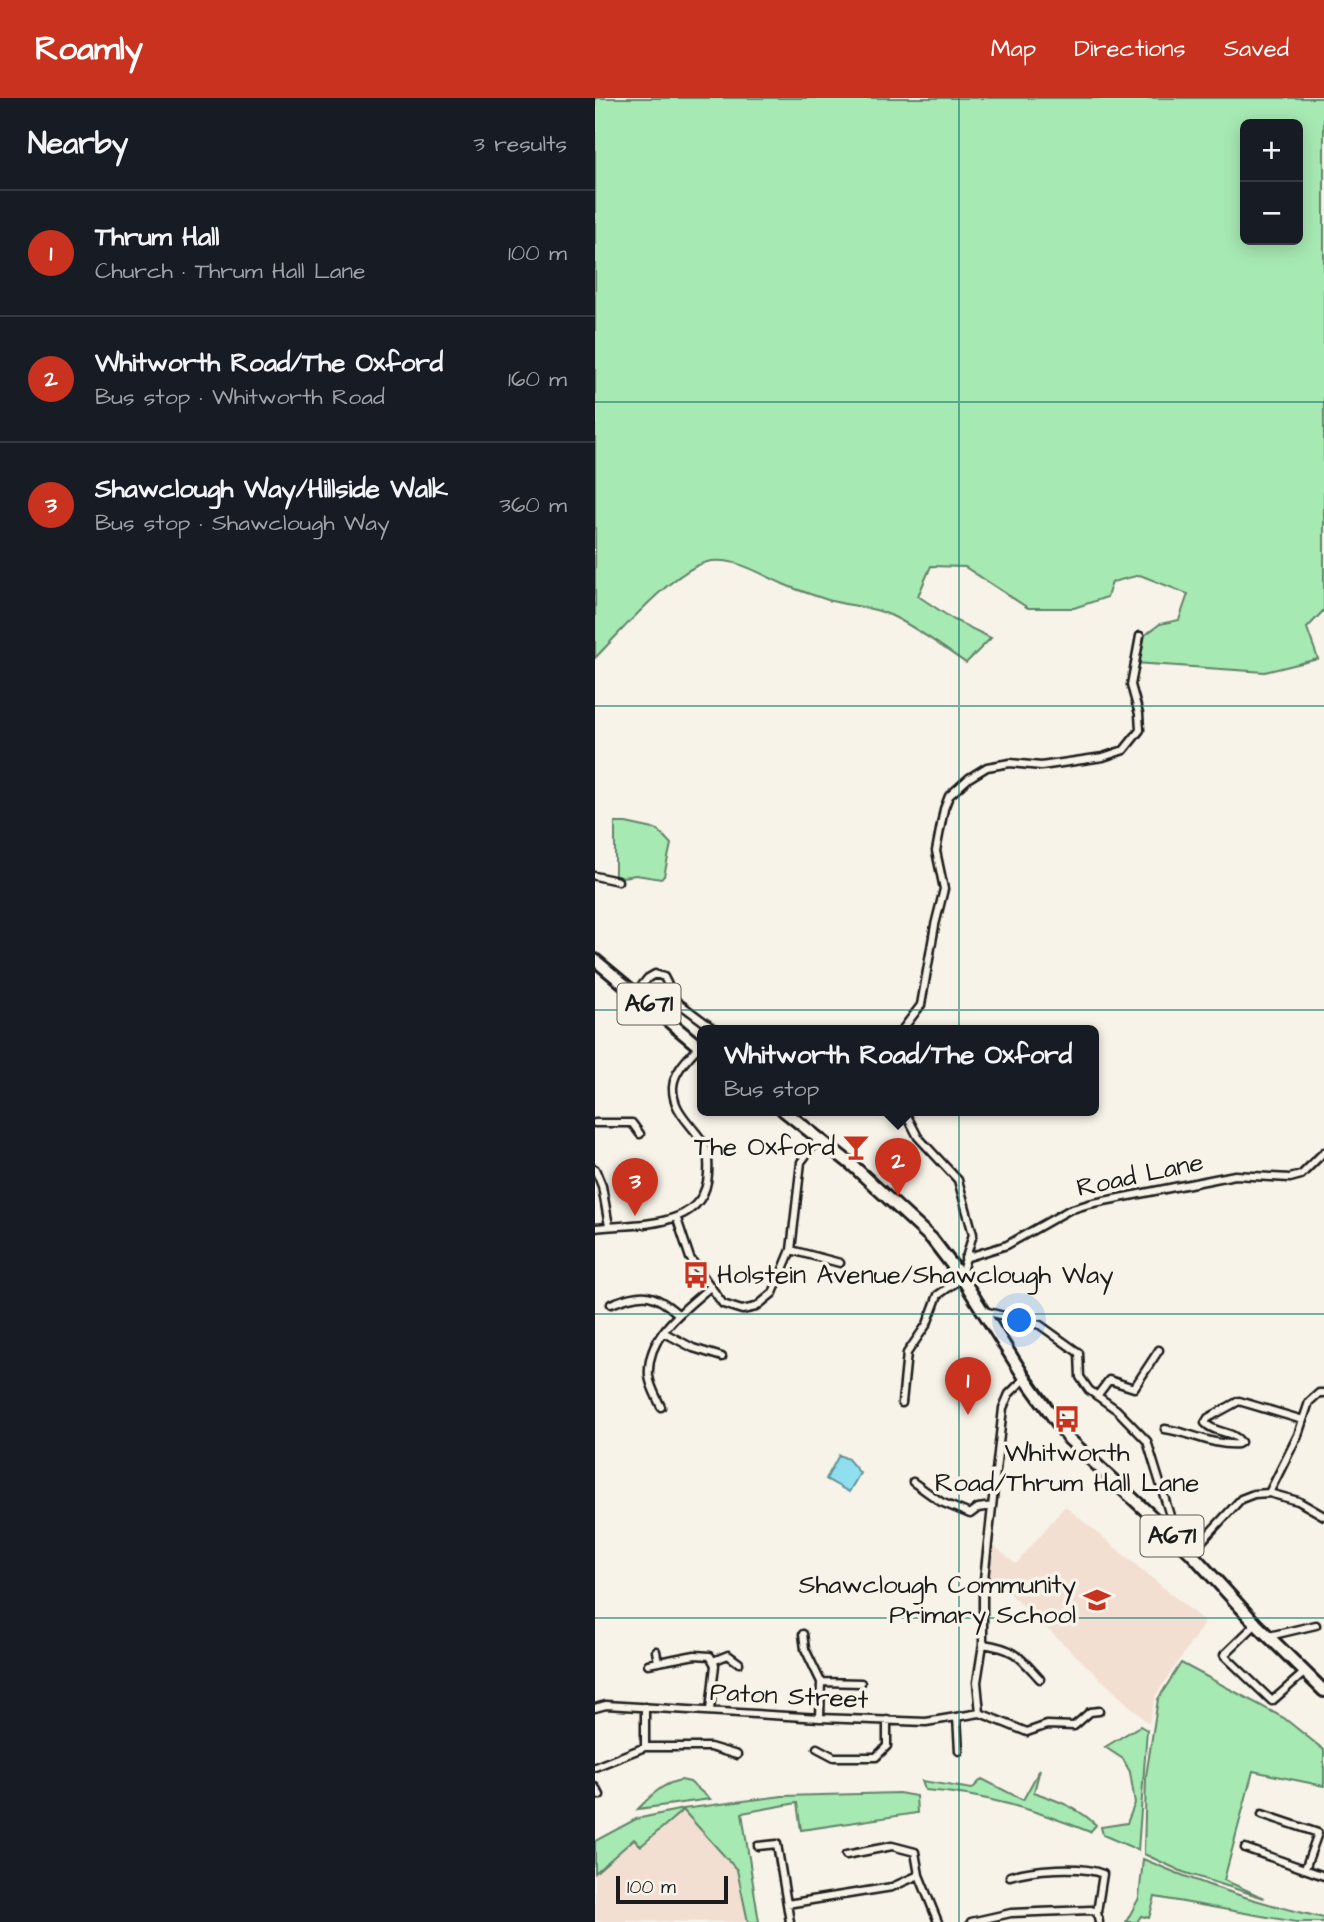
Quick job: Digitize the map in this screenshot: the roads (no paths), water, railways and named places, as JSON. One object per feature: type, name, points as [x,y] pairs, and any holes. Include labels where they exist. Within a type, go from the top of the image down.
[{"type":"main road","name":"A671","points":[[595,960],[697,1045]]},
{"type":"main road","name":"A671","points":[[791,1116],[820,1138],[932,1239],[962,1278],[1025,1378],[1069,1438],[1191,1553],[1256,1624],[1324,1691]]},
{"type":"street","points":[[906,1025],[921,1005],[944,889],[936,851],[949,796],[969,778],[987,767],[1010,763],[1041,766],[1086,760],[1124,750],[1140,730],[1139,714],[1131,685],[1140,636]]},
{"type":"street","points":[[595,876],[618,881]]},
{"type":"street","points":[[635,993],[648,978],[655,974],[664,976],[676,1001],[708,1025]]},
{"type":"street","points":[[595,1228],[677,1219],[697,1207],[708,1185],[709,1158],[701,1139],[684,1120],[675,1104],[673,1089],[677,1073],[697,1050]]},
{"type":"street","points":[[902,1403],[907,1353],[927,1324],[938,1295],[962,1278],[973,1234],[958,1180],[918,1137],[907,1116]]},
{"type":"street","points":[[595,1123],[632,1123],[640,1134]]},
{"type":"street","points":[[677,1219],[690,1258],[723,1304],[742,1310],[756,1307],[773,1293],[791,1250],[801,1162],[820,1138]]},
{"type":"street","name":"Road Lane","points":[[965,1258],[1007,1245],[1069,1210],[1089,1204],[1235,1175],[1290,1178],[1301,1175],[1324,1152]]},
{"type":"street","points":[[595,1169],[602,1186],[609,1226]]},
{"type":"street","points":[[791,1250],[840,1262]]},
{"type":"street","points":[[661,1408],[649,1377],[653,1349],[678,1314],[710,1287]]},
{"type":"street","points":[[611,1304],[636,1294],[666,1303],[678,1314]]},
{"type":"street","points":[[984,1311],[1046,1328],[1079,1353],[1080,1377],[1089,1390],[1117,1410],[1147,1441],[1171,1519],[1168,1532]]},
{"type":"street","points":[[663,1332],[693,1348],[722,1357]]},
{"type":"street","points":[[1097,1396],[1109,1380],[1134,1388],[1159,1350]]},
{"type":"street","points":[[1025,1378],[1009,1394],[1003,1408],[983,1588],[983,1644],[977,1682],[980,1713],[1027,1732],[1047,1725],[1073,1726],[1089,1709],[1099,1711]]},
{"type":"street","points":[[1269,1493],[1284,1466],[1309,1402],[1319,1393],[1324,1393]]},
{"type":"street","points":[[1165,1429],[1187,1432],[1203,1439],[1238,1444],[1241,1442],[1236,1436],[1210,1429],[1205,1423],[1208,1418],[1239,1401],[1303,1420]]},
{"type":"street","points":[[913,1482],[941,1503],[969,1514],[978,1508],[992,1506]]},
{"type":"street","points":[[1191,1553],[1241,1499],[1269,1493],[1298,1501],[1324,1516]]},
{"type":"street","points":[[1256,1624],[1224,1655],[1272,1702],[1305,1672]]},
{"type":"street","points":[[1269,1636],[1315,1625]]},
{"type":"street","points":[[803,1634],[805,1649],[821,1682],[820,1718]]},
{"type":"street","points":[[983,1644],[1003,1647],[1017,1653],[1040,1679]]},
{"type":"street","points":[[656,1651],[658,1662]]},
{"type":"street","points":[[647,1664],[695,1655],[710,1656],[715,1665],[710,1710]]},
{"type":"street","points":[[713,1661],[727,1655],[739,1664]]},
{"type":"street","points":[[821,1682],[860,1683]]},
{"type":"street","name":"Paton Street","points":[[595,1708],[606,1705],[926,1722],[980,1713]]},
{"type":"street","points":[[645,1707],[645,1747]]},
{"type":"street","points":[[957,1717],[960,1751]]},
{"type":"street","points":[[817,1748],[834,1758],[876,1758],[887,1746],[887,1720]]},
{"type":"street","points":[[595,1767],[645,1747],[710,1747],[737,1755]]},
{"type":"street","points":[[595,1787],[600,1795]]},
{"type":"street","points":[[1262,1814],[1318,1833],[1305,1869]]},
{"type":"street","points":[[758,1846],[777,1844],[790,1922]]},
{"type":"street","points":[[846,1855],[892,1846],[915,1852],[919,1875],[938,1922]]},
{"type":"street","points":[[1245,1848],[1324,1876]]},
{"type":"street","points":[[1010,1876],[1024,1871],[1092,1869],[1103,1874],[1097,1912],[1099,1922]]},
{"type":"street","points":[[787,1905],[892,1887],[919,1875]]},
{"type":"street","points":[[971,1922],[1011,1913],[1097,1912]]},
{"type":"water","points":[[839,1455],[848,1459],[860,1473],[849,1492],[826,1479]]},
{"type":"place","name":"The Oxford","points":[[856,1147]]},
{"type":"place","name":"Whitworth Road/The Oxford","points":[[898,1196]]},
{"type":"place","name":"Shawclough Way/Hillside Walk","points":[[635,1216]]},
{"type":"place","name":"Holstein Avenue/Shawclough Way","points":[[696,1275]]},
{"type":"place","name":"Thrum Hall","points":[[968,1415]]},
{"type":"place","name":"Whitworth Road/Thrum Hall Lane","points":[[1067,1419]]},
{"type":"place","name":"Shawclough Community Primary School","points":[[1097,1600]]}]
